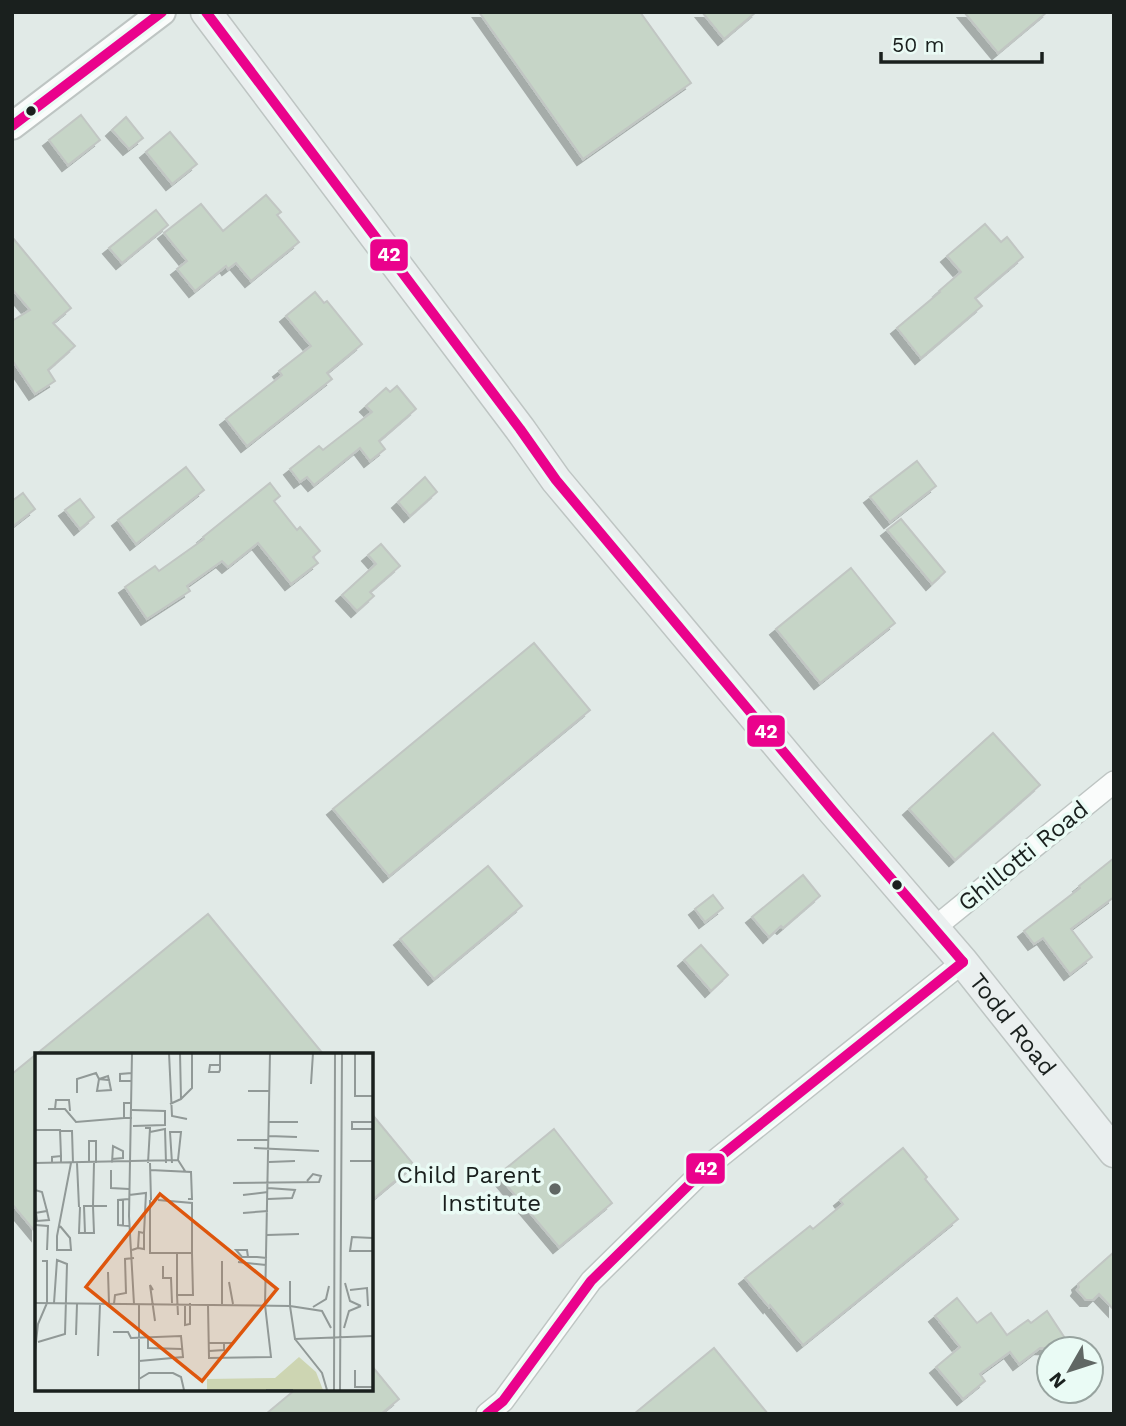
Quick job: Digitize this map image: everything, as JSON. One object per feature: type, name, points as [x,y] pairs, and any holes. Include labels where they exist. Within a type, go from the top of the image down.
[{"type":"main road","name":"Todd Road","points":[[206,12],[556,480],[962,962],[1114,1152]]},
{"type":"street","points":[[12,126],[162,12]]},
{"type":"street","name":"Ghillotti Road","points":[[933,929],[1114,782]]},
{"type":"street","points":[[487,1414],[503,1401],[591,1281],[707,1167],[962,962]]},
{"type":"building","points":[[479,12],[640,12],[691,83],[583,159]]},
{"type":"building","points":[[702,12],[756,12],[724,39]]},
{"type":"building","points":[[964,12],[1047,12],[998,53]]},
{"type":"building","points":[[81,115],[100,140],[68,165],[49,140]]},
{"type":"building","points":[[126,117],[143,138],[129,149],[112,130]]},
{"type":"building","points":[[170,132],[197,164],[172,184],[146,152]]},
{"type":"building","points":[[266,195],[281,212],[277,215],[299,242],[251,281],[236,263],[228,269],[226,266],[195,291],[177,269],[187,261],[164,233],[201,204],[223,231]]},
{"type":"building","points":[[156,210],[168,225],[122,263],[109,248]]},
{"type":"building","points":[[985,224],[1001,242],[1007,237],[1023,257],[975,298],[982,306],[921,358],[897,328],[961,272],[947,256]]},
{"type":"building","points":[[12,237],[71,308],[53,323],[75,346],[48,370],[55,381],[35,394],[12,360],[12,321],[30,310],[12,289]]},
{"type":"building","points":[[315,292],[324,303],[327,301],[362,344],[327,373],[332,379],[247,446],[226,419],[282,375],[279,371],[311,346],[286,316]]},
{"type":"building","points":[[397,386],[416,409],[379,441],[385,449],[370,461],[360,448],[314,485],[307,477],[300,482],[290,469],[319,446],[323,450],[372,412],[366,406],[386,388],[390,392]]},
{"type":"building","points":[[917,461],[936,486],[890,522],[870,497]]},
{"type":"building","points":[[186,467],[204,490],[136,544],[118,520]]},
{"type":"building","points":[[425,477],[437,492],[410,516],[398,502]]},
{"type":"building","points":[[270,483],[280,496],[274,501],[297,530],[300,527],[320,551],[313,557],[318,563],[291,584],[258,543],[228,567],[222,561],[187,586],[190,591],[147,619],[125,587],[155,566],[159,571],[204,539],[203,537]]},
{"type":"building","points":[[23,493],[35,509],[12,527],[12,501]]},
{"type":"building","points":[[80,499],[94,517],[80,529],[65,510]]},
{"type":"building","points":[[901,519],[945,572],[932,584],[887,530]]},
{"type":"building","points":[[381,544],[400,566],[370,592],[374,596],[357,611],[342,595],[376,564],[368,555]]},
{"type":"building","points":[[851,568],[895,623],[820,683],[776,629]]},
{"type":"building","points":[[534,643],[590,710],[389,876],[333,809]]},
{"type":"building","points":[[993,733],[1040,785],[955,860],[909,809]]},
{"type":"building","points":[[1114,858],[1114,897],[1071,929],[1092,957],[1070,974],[1043,938],[1034,944],[1024,931]]},
{"type":"building","points":[[488,866],[522,906],[434,979],[400,939]]},
{"type":"building","points":[[803,875],[820,896],[769,937],[752,917]]},
{"type":"building","points":[[713,895],[723,908],[705,922],[695,909]]},
{"type":"building","points":[[208,914],[322,1053],[38,1053]]},
{"type":"building","points":[[701,945],[728,975],[711,991],[684,960]]},
{"type":"building","points":[[35,1055],[35,1232],[12,1204],[12,1074]]},
{"type":"building","points":[[373,1115],[414,1165],[373,1199]]},
{"type":"building","name":"Child Parent Institute","points":[[554,1129],[612,1203],[559,1247],[498,1175]]},
{"type":"building","points":[[903,1148],[958,1219],[803,1345],[745,1278],[810,1226],[813,1229],[843,1204],[840,1200]]},
{"type":"building","points":[[1114,1252],[1114,1310],[1099,1294],[1093,1300],[1086,1300],[1077,1290],[1078,1284]]},
{"type":"building","points":[[957,1298],[977,1323],[991,1313],[1007,1335],[1047,1311],[1063,1335],[1035,1335],[1035,1352],[1019,1364],[1010,1352],[980,1374],[985,1381],[963,1399],[936,1367],[960,1347],[935,1316]]},
{"type":"building","points":[[714,1348],[768,1414],[634,1414]]},
{"type":"building","points":[[373,1367],[399,1399],[381,1414],[266,1414],[294,1391],[373,1391]]},
{"type":"transit line","name":"42","points":[[12,126],[162,12]]},
{"type":"transit line","name":"42","points":[[206,12],[556,480],[963,962]]},
{"type":"transit line","name":"42","points":[[487,1414],[503,1401],[591,1281],[707,1167],[963,962]]},
{"type":"place","name":"Child Parent Institute","points":[[555,1189]]}]
